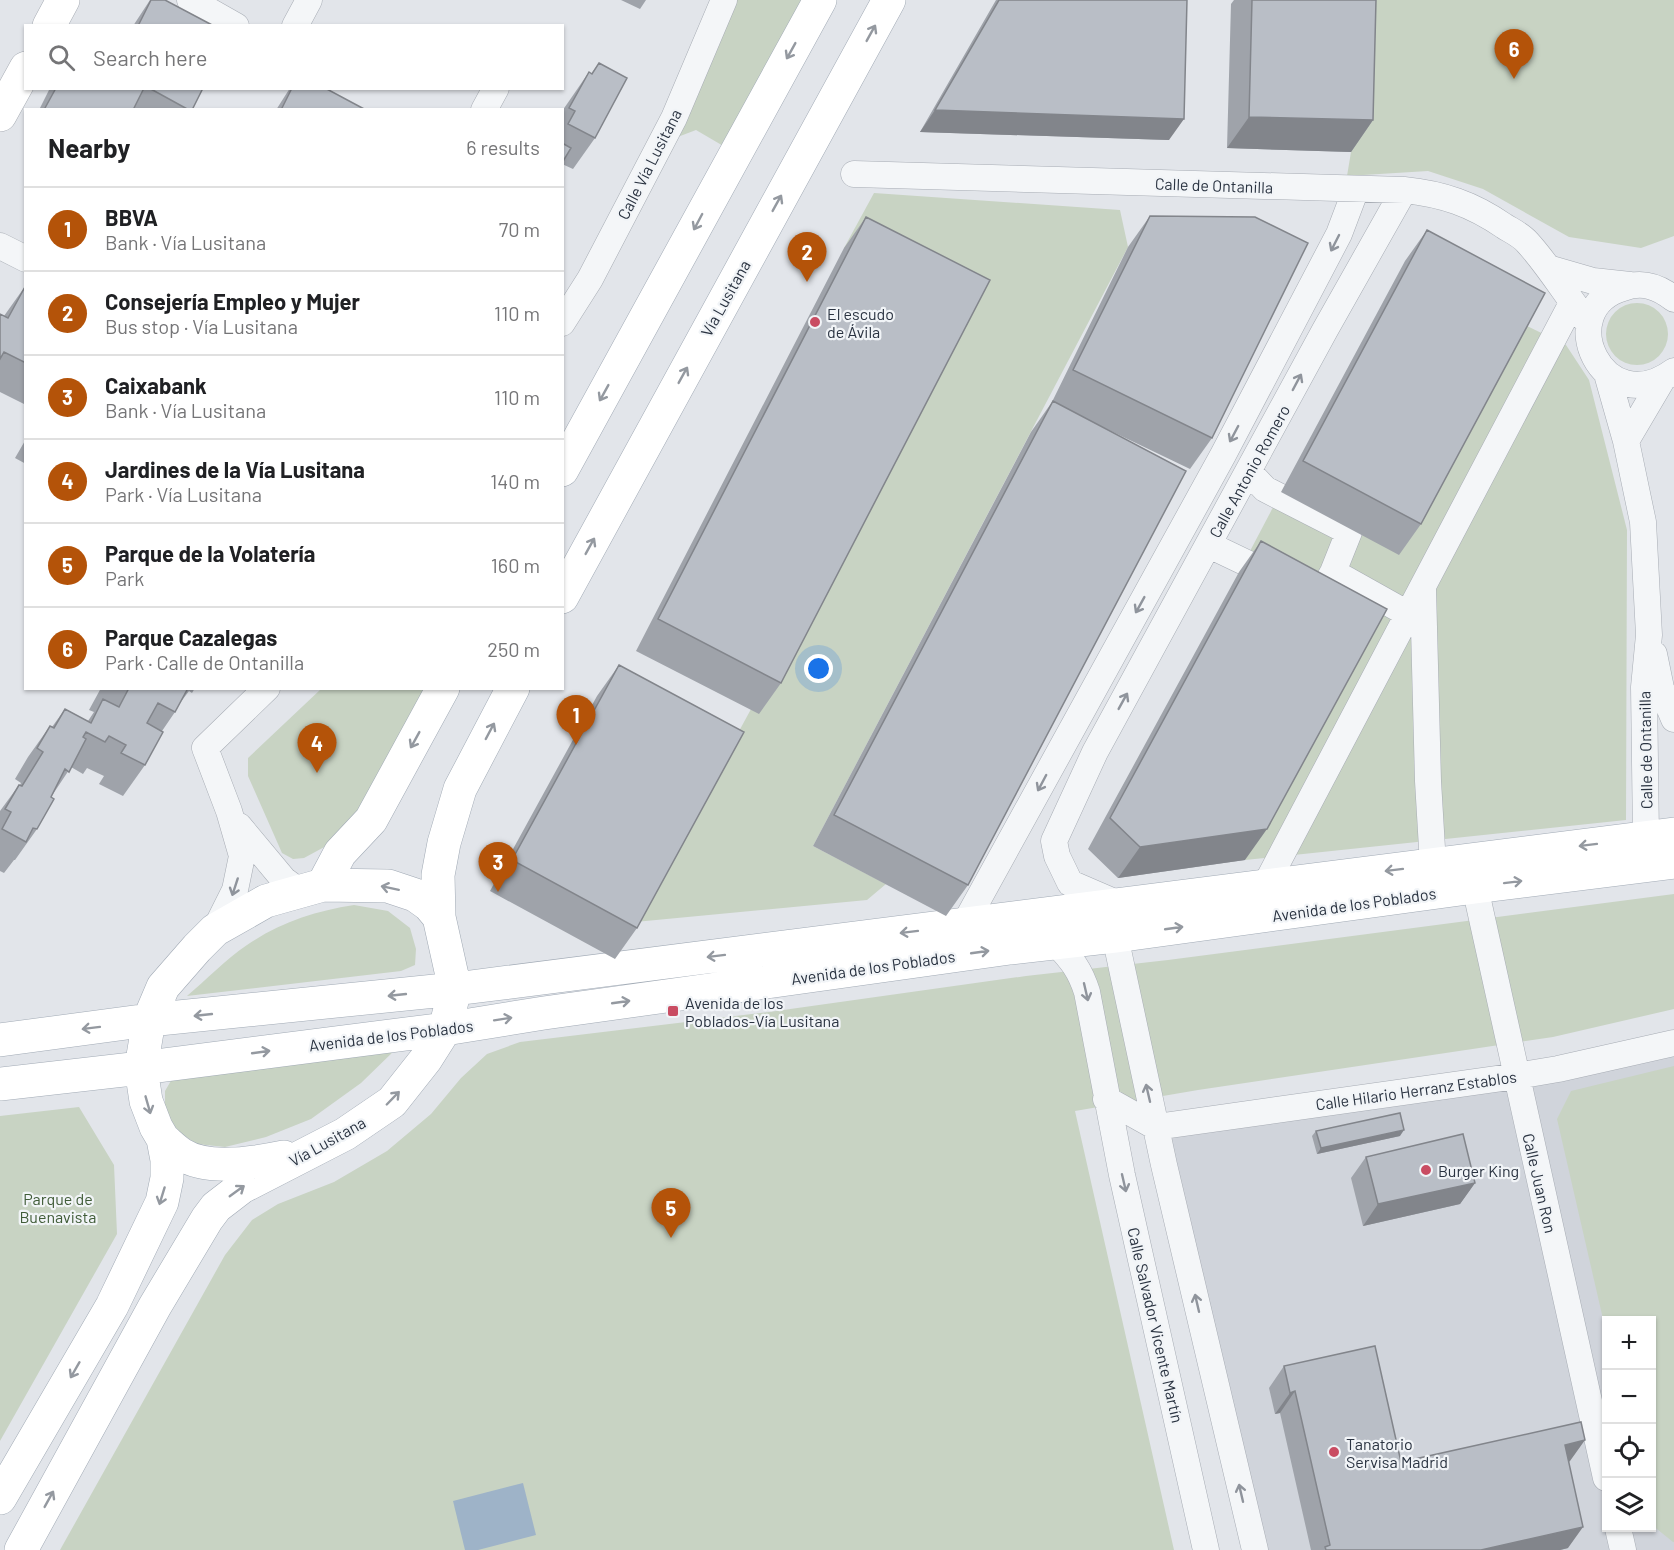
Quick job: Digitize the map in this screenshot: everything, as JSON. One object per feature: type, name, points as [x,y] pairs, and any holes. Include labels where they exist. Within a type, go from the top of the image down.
[{"type":"main road","points":[[50,24],[63,0]]},
{"type":"main road","points":[[564,466],[820,0]]},
{"type":"main road","name":"Vía Lusitana","points":[[564,593],[890,0]]},
{"type":"main road","points":[[0,115],[24,73]]},
{"type":"main road","points":[[311,888],[339,853],[371,820],[442,690]]},
{"type":"main road","name":"Vía Lusitana","points":[[21,1550],[155,1306],[216,1207],[242,1187],[345,1134],[392,1102],[426,1059],[445,1029],[455,989],[439,917],[438,875],[444,843],[460,789],[512,690]]},
{"type":"main road","name":"Avenida de los Poblados","points":[[0,1040],[149,1020],[455,989],[1433,865],[1661,850]]},
{"type":"main road","name":"Avenida de los Poblados","points":[[0,1084],[445,1029],[695,992],[1475,887],[1661,850]]},
{"type":"main road","points":[[309,1152],[260,1161],[214,1164],[195,1161],[181,1155],[163,1139],[146,1101],[141,1068],[149,1020],[163,987],[215,930],[266,901],[311,888],[388,886],[415,895],[429,905],[439,917]]},
{"type":"main road","points":[[0,1498],[112,1306],[162,1202],[167,1178],[167,1160],[163,1139]]},
{"type":"street","points":[[190,0],[232,24]]},
{"type":"street","points":[[296,24],[309,0]]},
{"type":"street","name":"Calle Vía Lusitana","points":[[564,320],[590,279],[674,118],[724,0]]},
{"type":"street","points":[[485,108],[495,90]]},
{"type":"street","name":"Calle de Ontanilla","points":[[854,174],[1404,190],[1432,193],[1481,211],[1525,240],[1589,324],[1588,338],[1591,351],[1597,364],[1607,374],[1626,441],[1644,522],[1649,634],[1644,687],[1661,850]]},
{"type":"street","name":"Calle Antonio Romero","points":[[964,925],[1299,313],[1339,234],[1356,189]]},
{"type":"street","name":"Calle Antonio Romero","points":[[1054,842],[1095,752],[1404,190]]},
{"type":"street","points":[[0,246],[24,258]]},
{"type":"street","points":[[1548,268],[1593,280],[1640,285],[1664,291],[1674,299]]},
{"type":"street","points":[[1589,324],[1595,309],[1604,298],[1617,289],[1674,276]]},
{"type":"street","points":[[1265,886],[1572,303]]},
{"type":"street","points":[[1607,374],[1633,385],[1648,385],[1668,376]]},
{"type":"street","points":[[1626,441],[1668,376]]},
{"type":"street","points":[[1209,545],[1319,597],[1333,572],[1348,532],[1265,489],[1250,472]]},
{"type":"street","points":[[1333,572],[1408,615]]},
{"type":"street","points":[[1423,586],[1428,782],[1433,865]]},
{"type":"street","name":"Calle de Ontanilla","points":[[1649,634],[1661,688],[1674,719]]},
{"type":"street","points":[[215,930],[236,890],[242,856],[229,811],[205,748],[265,690]]},
{"type":"street","points":[[229,811],[248,839],[284,880],[311,888]]},
{"type":"street","points":[[1019,825],[1054,842],[1057,856],[1070,883],[1121,905]]},
{"type":"street","name":"Calle Juan Ron","points":[[1475,887],[1602,1460]]},
{"type":"street","points":[[1079,910],[1115,936],[1156,1127],[1255,1550]]},
{"type":"street","name":"Calle Salvador Vicente Martín","points":[[1056,943],[1074,961],[1083,978],[1106,1099],[1206,1550]]},
{"type":"street","name":"Calle Hilario Herranz Establos","points":[[1156,1127],[1517,1076],[1674,1043]]},
{"type":"street","points":[[1106,1099],[1156,1127]]},
{"type":"street","points":[[1619,1532],[1623,1550]]},
{"type":"shaded area","points":[[1674,1043],[1674,1550],[1255,1550],[1156,1127]]},
{"type":"green space","points":[[735,0],[806,0],[725,147],[696,130],[675,138]]},
{"type":"green space","points":[[1355,0],[1674,0],[1674,236],[1641,248],[1569,237],[1483,189],[1428,171],[1347,176],[1351,152]]},
{"type":"green space","points":[[874,193],[1120,210],[1128,247],[813,846],[886,884],[867,900],[635,922],[968,311],[844,248]]},
{"type":"green space","points":[[1631,303],[1643,303],[1659,312],[1666,322],[1668,334],[1666,346],[1659,356],[1643,365],[1631,365],[1620,360],[1611,351],[1606,340],[1606,328],[1611,317],[1620,308]]},
{"type":"green space","points":[[1523,324],[1566,345],[1589,380],[1627,530],[1626,820],[1245,860],[1365,640],[1239,572],[1281,492]]},
{"type":"green space","points":[[320,690],[431,690],[353,825],[328,845],[304,858],[293,859],[282,853],[248,776],[248,758]]},
{"type":"green space","points":[[1674,894],[1674,1009],[1553,1037],[1198,1090],[1075,1111],[1174,1550],[60,1550],[225,1255],[252,1220],[278,1204],[334,1182],[387,1151],[431,1114],[461,1078],[487,1054],[520,1042],[769,1012],[1026,976],[1168,960]]},
{"type":"green space","points":[[354,905],[388,911],[410,928],[416,949],[415,965],[401,971],[187,996],[223,964],[259,937],[311,914]]},
{"type":"green space","points":[[396,1049],[361,1083],[311,1119],[266,1137],[225,1147],[197,1144],[177,1131],[165,1108],[165,1091],[172,1079]]},
{"type":"green space","points":[[1674,1066],[1674,1542],[1656,1528],[1656,1316],[1602,1316],[1557,1119],[1571,1091]]},
{"type":"green space","name":"Parque de Buenavista","points":[[79,1107],[114,1165],[117,1234],[0,1441],[0,1116]]},
{"type":"water","points":[[523,1483],[536,1535],[478,1550],[465,1550],[453,1501]]},
{"type":"building","points":[[151,0],[165,0],[210,24],[139,24]]},
{"type":"building","points":[[999,0],[1187,0],[1184,119],[935,110]]},
{"type":"building","points":[[1252,0],[1376,0],[1373,120],[1249,117]]},
{"type":"building","points":[[599,63],[627,78],[595,138],[568,124],[575,111],[569,108],[589,72],[592,74]]},
{"type":"building","points":[[55,90],[143,90],[134,108],[45,108]]},
{"type":"building","points":[[153,90],[202,90],[193,108],[185,108]]},
{"type":"building","points":[[291,90],[329,90],[362,108],[282,108]]},
{"type":"building","points":[[564,144],[571,148],[564,160]]},
{"type":"building","points":[[1150,216],[1255,217],[1308,243],[1212,438],[1073,370]]},
{"type":"building","points":[[866,217],[990,280],[781,683],[658,619]]},
{"type":"building","points":[[1427,230],[1545,293],[1421,524],[1303,461]]},
{"type":"building","points":[[24,289],[24,362],[4,352],[0,359],[0,314],[8,318]]},
{"type":"building","points":[[1053,401],[1186,471],[968,885],[834,815]]},
{"type":"building","points":[[1261,541],[1387,609],[1267,829],[1140,847],[1110,818]]},
{"type":"building","points":[[619,665],[744,732],[637,928],[512,860]]},
{"type":"building","points":[[128,690],[187,690],[175,712],[158,703],[147,723],[163,732],[145,765],[121,753],[126,745],[109,736],[105,742],[86,732],[83,737],[86,739],[69,772],[65,769],[51,797],[54,799],[37,829],[33,828],[26,842],[2,829],[11,812],[5,809],[43,752],[37,748],[50,726],[54,728],[65,709],[91,723],[103,699],[119,707]]},
{"type":"building","points":[[1400,1113],[1404,1130],[1321,1148],[1316,1131]]},
{"type":"building","points":[[1463,1134],[1475,1183],[1378,1204],[1366,1157]]},
{"type":"building","name":"Tanatorio Servisa Madrid","points":[[1375,1346],[1401,1462],[1581,1422],[1585,1440],[1565,1445],[1583,1527],[1481,1550],[1326,1550],[1325,1547],[1330,1545],[1295,1391],[1290,1393],[1284,1366]]},
{"type":"place","name":"Parque Cazalegas","points":[[1514,79]]},
{"type":"place","name":"Consejería Empleo y Mujer","points":[[807,282]]},
{"type":"place","name":"El escudo de Ávila","points":[[815,322]]},
{"type":"place","name":"BBVA","points":[[576,745]]},
{"type":"place","name":"Jardines de la Vía Lusitana","points":[[317,773]]},
{"type":"place","name":"Caixabank","points":[[498,892]]},
{"type":"place","name":"Avenida de los Poblados-Vía Lusitana","points":[[673,1011]]},
{"type":"place","name":"Burger King","points":[[1426,1170]]},
{"type":"place","name":"Parque de la Volatería","points":[[671,1238]]},
{"type":"place","name":"Tanatorio Servisa Madrid","points":[[1334,1452]]}]
